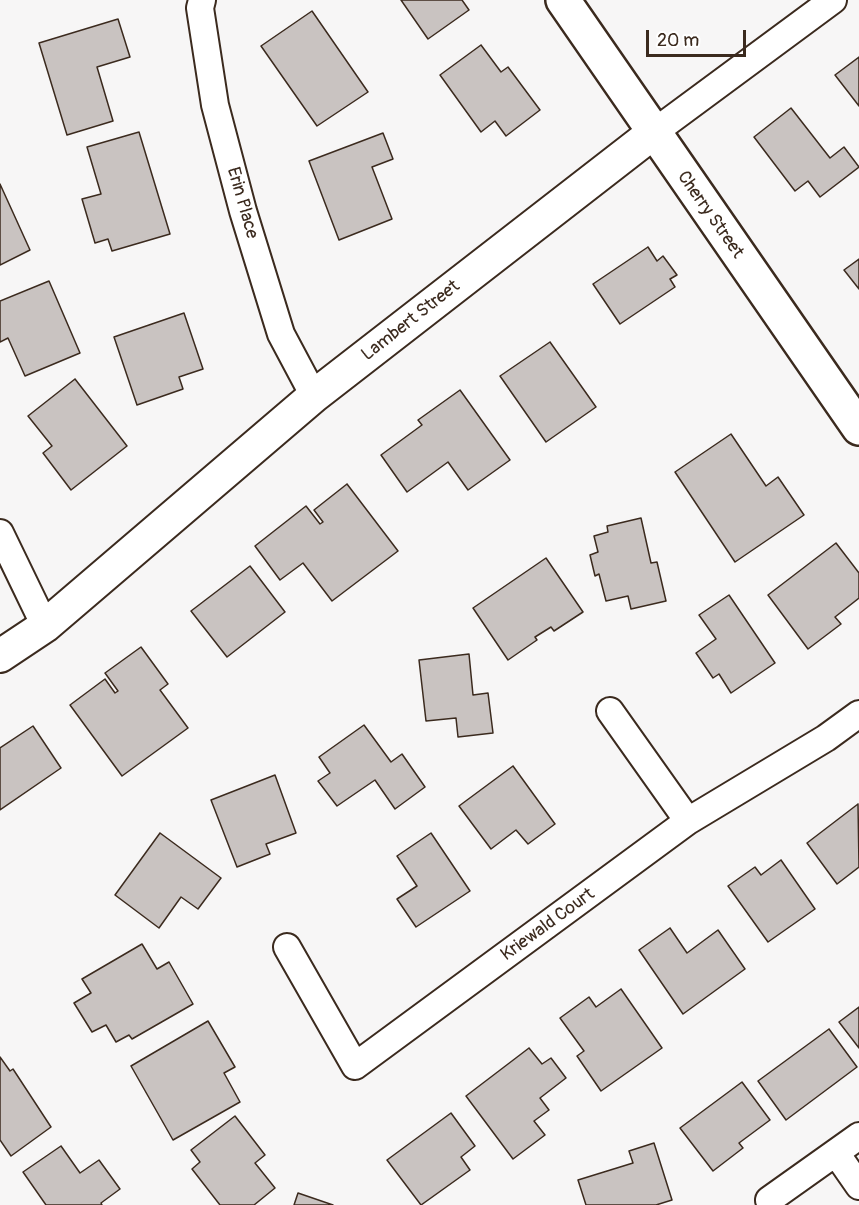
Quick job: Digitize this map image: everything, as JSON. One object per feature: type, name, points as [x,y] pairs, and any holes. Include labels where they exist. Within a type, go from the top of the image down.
[{"type":"main road","name":"Cherry Street","points":[[563,0],[859,428]]},
{"type":"street","name":"Erin Place","points":[[202,0],[200,8],[215,105],[243,211],[280,334],[314,396]]},
{"type":"street","name":"Lambert Street","points":[[0,656],[45,626],[314,396],[653,133],[833,0]]},
{"type":"street","points":[[0,533],[45,626]]},
{"type":"street","points":[[610,711],[688,821]]},
{"type":"street","name":"Kriewald Court","points":[[286,947],[355,1066],[688,821],[826,738],[859,714]]},
{"type":"street","points":[[769,1200],[859,1136]]},
{"type":"street","points":[[836,1153],[859,1186]]},
{"type":"building","points":[[401,0],[462,0],[469,10],[428,39]]},
{"type":"building","points":[[312,11],[368,92],[317,126],[261,46]]},
{"type":"building","points":[[118,19],[130,57],[97,67],[113,121],[67,135],[39,43]]},
{"type":"building","points":[[481,45],[501,72],[508,67],[540,110],[506,136],[495,121],[481,132],[440,75]]},
{"type":"building","points":[[859,57],[859,106],[835,75]]},
{"type":"building","points":[[791,108],[830,158],[844,147],[859,167],[820,197],[808,181],[795,191],[754,137]]},
{"type":"building","points":[[139,132],[170,234],[112,251],[108,239],[95,243],[82,199],[101,194],[87,147]]},
{"type":"building","points":[[383,133],[393,159],[372,167],[392,219],[339,240],[309,161]]},
{"type":"building","points":[[0,184],[30,250],[0,265]]},
{"type":"building","points":[[648,247],[657,261],[663,256],[677,275],[670,279],[675,287],[620,324],[593,284]]},
{"type":"building","points":[[859,259],[859,289],[844,270]]},
{"type":"building","points":[[49,281],[80,353],[25,376],[8,338],[0,342],[0,301]]},
{"type":"building","points":[[184,313],[203,369],[179,377],[183,389],[137,405],[114,337]]},
{"type":"building","points":[[550,342],[596,407],[546,442],[500,376]]},
{"type":"building","points":[[75,379],[127,446],[71,490],[43,453],[52,446],[28,416]]},
{"type":"building","points":[[460,390],[510,460],[468,490],[448,462],[407,492],[381,455],[422,425],[418,420]]},
{"type":"building","points":[[731,434],[766,486],[778,477],[804,515],[735,562],[675,472]]},
{"type":"building","points":[[347,484],[398,551],[332,601],[303,563],[280,580],[255,546],[306,506],[320,524],[323,522],[314,510]]},
{"type":"building","points":[[641,518],[651,563],[657,562],[666,601],[631,609],[628,596],[606,601],[599,574],[595,576],[590,555],[598,552],[594,536],[608,532],[607,526]]},
{"type":"building","points":[[836,543],[859,573],[859,598],[835,617],[841,624],[808,649],[768,595]]},
{"type":"building","points":[[546,558],[583,612],[554,631],[551,627],[535,637],[537,640],[508,660],[473,608]]},
{"type":"building","points":[[250,566],[285,612],[227,657],[191,611]]},
{"type":"building","points":[[729,595],[775,663],[731,693],[719,674],[713,678],[696,653],[716,639],[699,615]]},
{"type":"building","points":[[141,647],[168,684],[160,690],[188,728],[122,776],[70,705],[105,679],[115,693],[118,691],[105,673]]},
{"type":"building","points":[[469,654],[473,695],[488,693],[493,733],[458,737],[456,718],[426,721],[419,660]]},
{"type":"building","points":[[364,725],[391,762],[402,754],[425,787],[395,809],[375,780],[337,806],[318,781],[330,773],[319,757]]},
{"type":"building","points":[[33,726],[61,768],[0,810],[0,748]]},
{"type":"building","points":[[513,766],[555,824],[528,844],[516,830],[491,849],[459,806]]},
{"type":"building","points":[[275,775],[296,833],[266,844],[270,854],[237,867],[211,800]]},
{"type":"building","points":[[858,804],[859,867],[837,884],[807,843]]},
{"type":"building","points":[[160,833],[221,878],[198,909],[181,897],[159,928],[115,895]]},
{"type":"building","points":[[431,833],[470,891],[416,927],[397,899],[417,886],[397,856]]},
{"type":"building","points":[[781,860],[815,909],[768,942],[728,886],[755,867],[761,875]]},
{"type":"building","points":[[670,928],[687,953],[718,930],[745,969],[683,1014],[639,950]]},
{"type":"building","points":[[142,944],[157,969],[169,962],[193,1004],[132,1039],[129,1035],[116,1042],[106,1025],[92,1032],[74,1003],[91,993],[82,979]]},
{"type":"building","points":[[621,989],[662,1048],[601,1091],[577,1056],[584,1051],[560,1018],[589,997],[596,1007]]},
{"type":"building","points":[[859,1007],[859,1048],[839,1022]]},
{"type":"building","points":[[208,1021],[235,1067],[224,1073],[240,1102],[173,1140],[131,1066]]},
{"type":"building","points":[[829,1029],[857,1067],[786,1120],[758,1081]]},
{"type":"building","points":[[529,1048],[542,1064],[551,1058],[566,1078],[540,1098],[549,1110],[534,1121],[545,1135],[513,1159],[466,1096]]},
{"type":"building","points":[[0,1057],[10,1071],[13,1069],[51,1127],[11,1156],[0,1140]]},
{"type":"building","points":[[742,1082],[770,1120],[739,1143],[743,1148],[713,1171],[680,1128]]},
{"type":"building","points":[[451,1113],[475,1146],[461,1157],[470,1170],[421,1205],[387,1160]]},
{"type":"building","points":[[235,1116],[265,1155],[255,1163],[275,1188],[254,1205],[220,1205],[192,1169],[200,1162],[191,1150]]},
{"type":"building","points":[[654,1143],[672,1200],[656,1205],[586,1205],[578,1180],[633,1163],[629,1151]]},
{"type":"building","points":[[61,1146],[80,1173],[99,1160],[120,1189],[101,1203],[102,1205],[46,1205],[23,1172]]},
{"type":"building","points":[[298,1193],[333,1205],[294,1205]]}]
